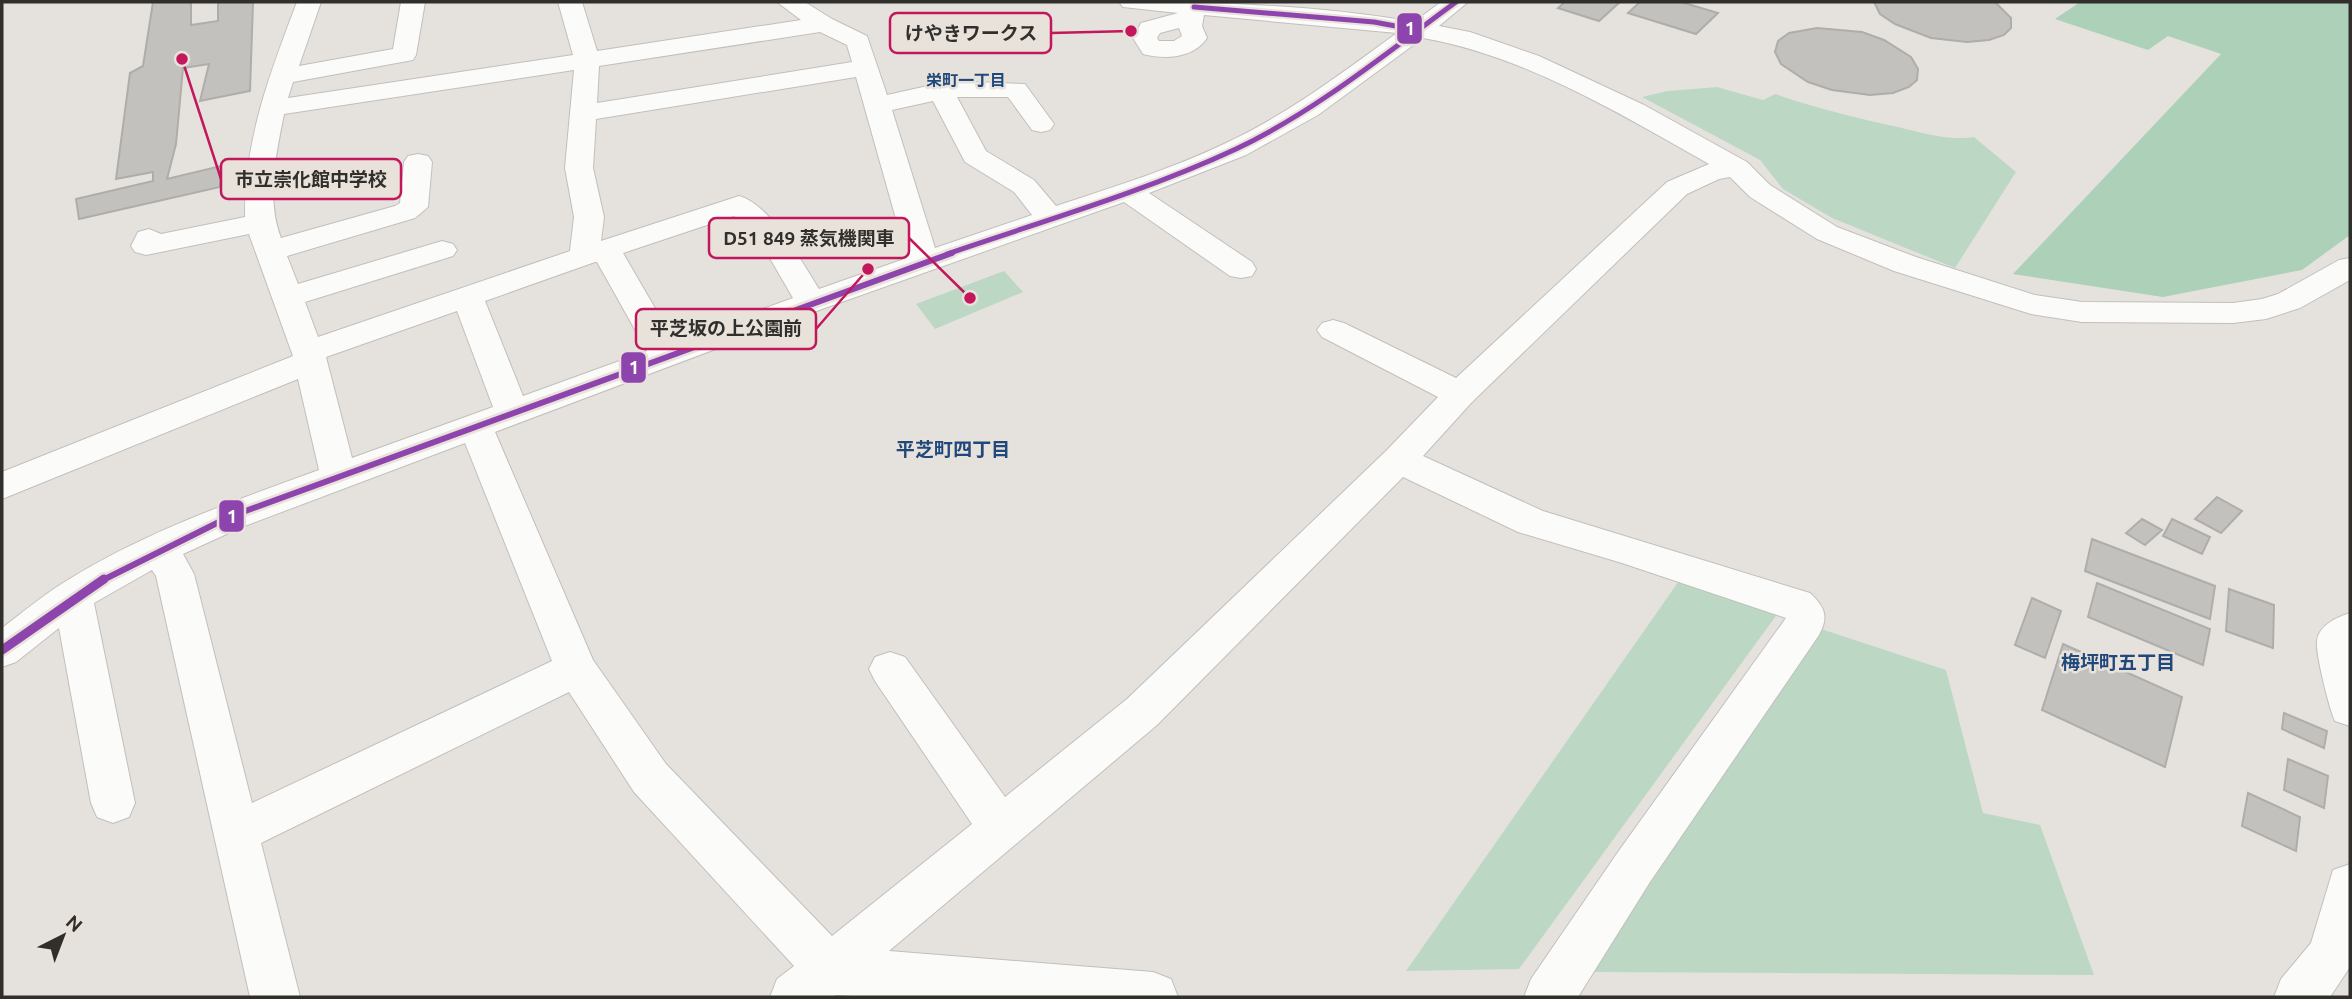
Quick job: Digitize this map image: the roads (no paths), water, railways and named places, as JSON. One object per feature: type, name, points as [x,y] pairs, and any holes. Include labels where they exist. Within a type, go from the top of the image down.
[{"type":"street","points":[[309,2],[272,108],[259,181],[260,223],[309,356],[338,475]]},
{"type":"street","points":[[283,76],[404,55],[413,2]]},
{"type":"street","points":[[570,2],[587,59],[579,168],[594,252],[667,357]]},
{"type":"street","points":[[789,2],[823,24],[858,41],[924,263]]},
{"type":"street","points":[[1130,2],[1193,12],[1425,24]]},
{"type":"street","points":[[1393,2],[1425,24],[1530,61],[1635,111],[1737,168],[1760,191],[1827,233],[1858,247],[2031,304],[2118,313],[2233,313],[2266,309],[2289,301],[2350,267]]},
{"type":"street","points":[[2,650],[73,596],[159,548],[229,517],[811,302],[1128,191],[1236,149],[1309,109],[1456,2]]},
{"type":"street","points":[[272,108],[823,24]]},
{"type":"street","points":[[583,113],[865,68]]},
{"type":"street","points":[[877,105],[941,91],[1016,89],[1041,124]]},
{"type":"street","points":[[941,91],[975,156],[1024,186],[1050,218]]},
{"type":"street","points":[[270,251],[404,212],[414,206],[418,162]]},
{"type":"street","points":[[813,984],[1142,712],[1399,460],[1460,394],[1677,188],[1713,172],[1737,168]]},
{"type":"street","points":[[1128,191],[1162,218],[1241,269]]},
{"type":"street","points":[[3,480],[309,356],[467,296],[739,205],[776,243],[811,302]]},
{"type":"street","points":[[149,238],[146,246],[260,223]]},
{"type":"street","points":[[289,298],[442,250]]},
{"type":"street","points":[[467,296],[512,412]]},
{"type":"street","points":[[1333,330],[1460,394]]},
{"type":"street","points":[[475,426],[576,669],[650,778],[813,984],[1153,997]]},
{"type":"street","points":[[1399,460],[1531,522],[1796,604],[1806,613],[1805,624],[1634,867],[1549,997]]},
{"type":"street","points":[[159,548],[175,574],[275,997]]},
{"type":"street","points":[[73,596],[113,803]]},
{"type":"street","points":[[2350,629],[2337,640],[2350,708]]},
{"type":"street","points":[[235,833],[576,669]]},
{"type":"street","points":[[890,669],[1000,827]]},
{"type":"street","points":[[2299,997],[2329,959],[2339,934],[2350,886]]},
{"type":"place","name":"けやきワークス","points":[[1131,31]]},
{"type":"place","name":"市立崇化館中学校","points":[[182,59]]},
{"type":"place","name":"平芝坂の上公園前","points":[[868,269]]},
{"type":"place","name":"D51 849 蒸気機関車","points":[[970,298]]},
{"type":"district","name":"栄町一丁目","points":[[966,80]]},
{"type":"district","name":"平芝町四丁目","points":[[953,449]]},
{"type":"district","name":"梅坪町五丁目","points":[[2118,662]]}]
